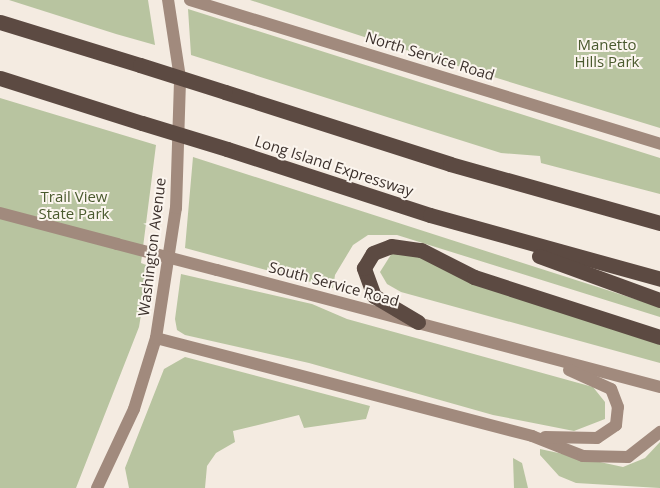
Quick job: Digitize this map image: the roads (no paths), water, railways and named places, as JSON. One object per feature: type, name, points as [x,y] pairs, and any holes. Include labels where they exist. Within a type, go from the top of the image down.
[{"type":"highway","points":[[0,22],[450,164],[660,223]]},
{"type":"highway","name":"Long Island Expressway","points":[[0,78],[430,215],[660,279]]},
{"type":"highway","points":[[430,215],[660,300]]},
{"type":"highway","points":[[418,322],[374,296],[364,268],[373,254],[391,246],[421,250],[474,277],[660,337]]},
{"type":"main road","name":"Washington Avenue","points":[[97,488],[134,409],[156,338],[179,164],[180,78],[168,0]]},
{"type":"main road","name":"North Service Road","points":[[190,0],[660,144]]},
{"type":"main road","name":"South Service Road","points":[[0,213],[660,387]]},
{"type":"main road","points":[[156,338],[532,436],[583,456],[618,459],[637,452],[660,432]]},
{"type":"main road","points":[[484,340],[603,382],[616,398],[618,417],[608,433],[597,438],[532,436]]},
{"type":"park label","name":"Manetto Hills Park","points":[[607,52]]},
{"type":"park label","name":"Trail View State Park","points":[[74,204]]}]
